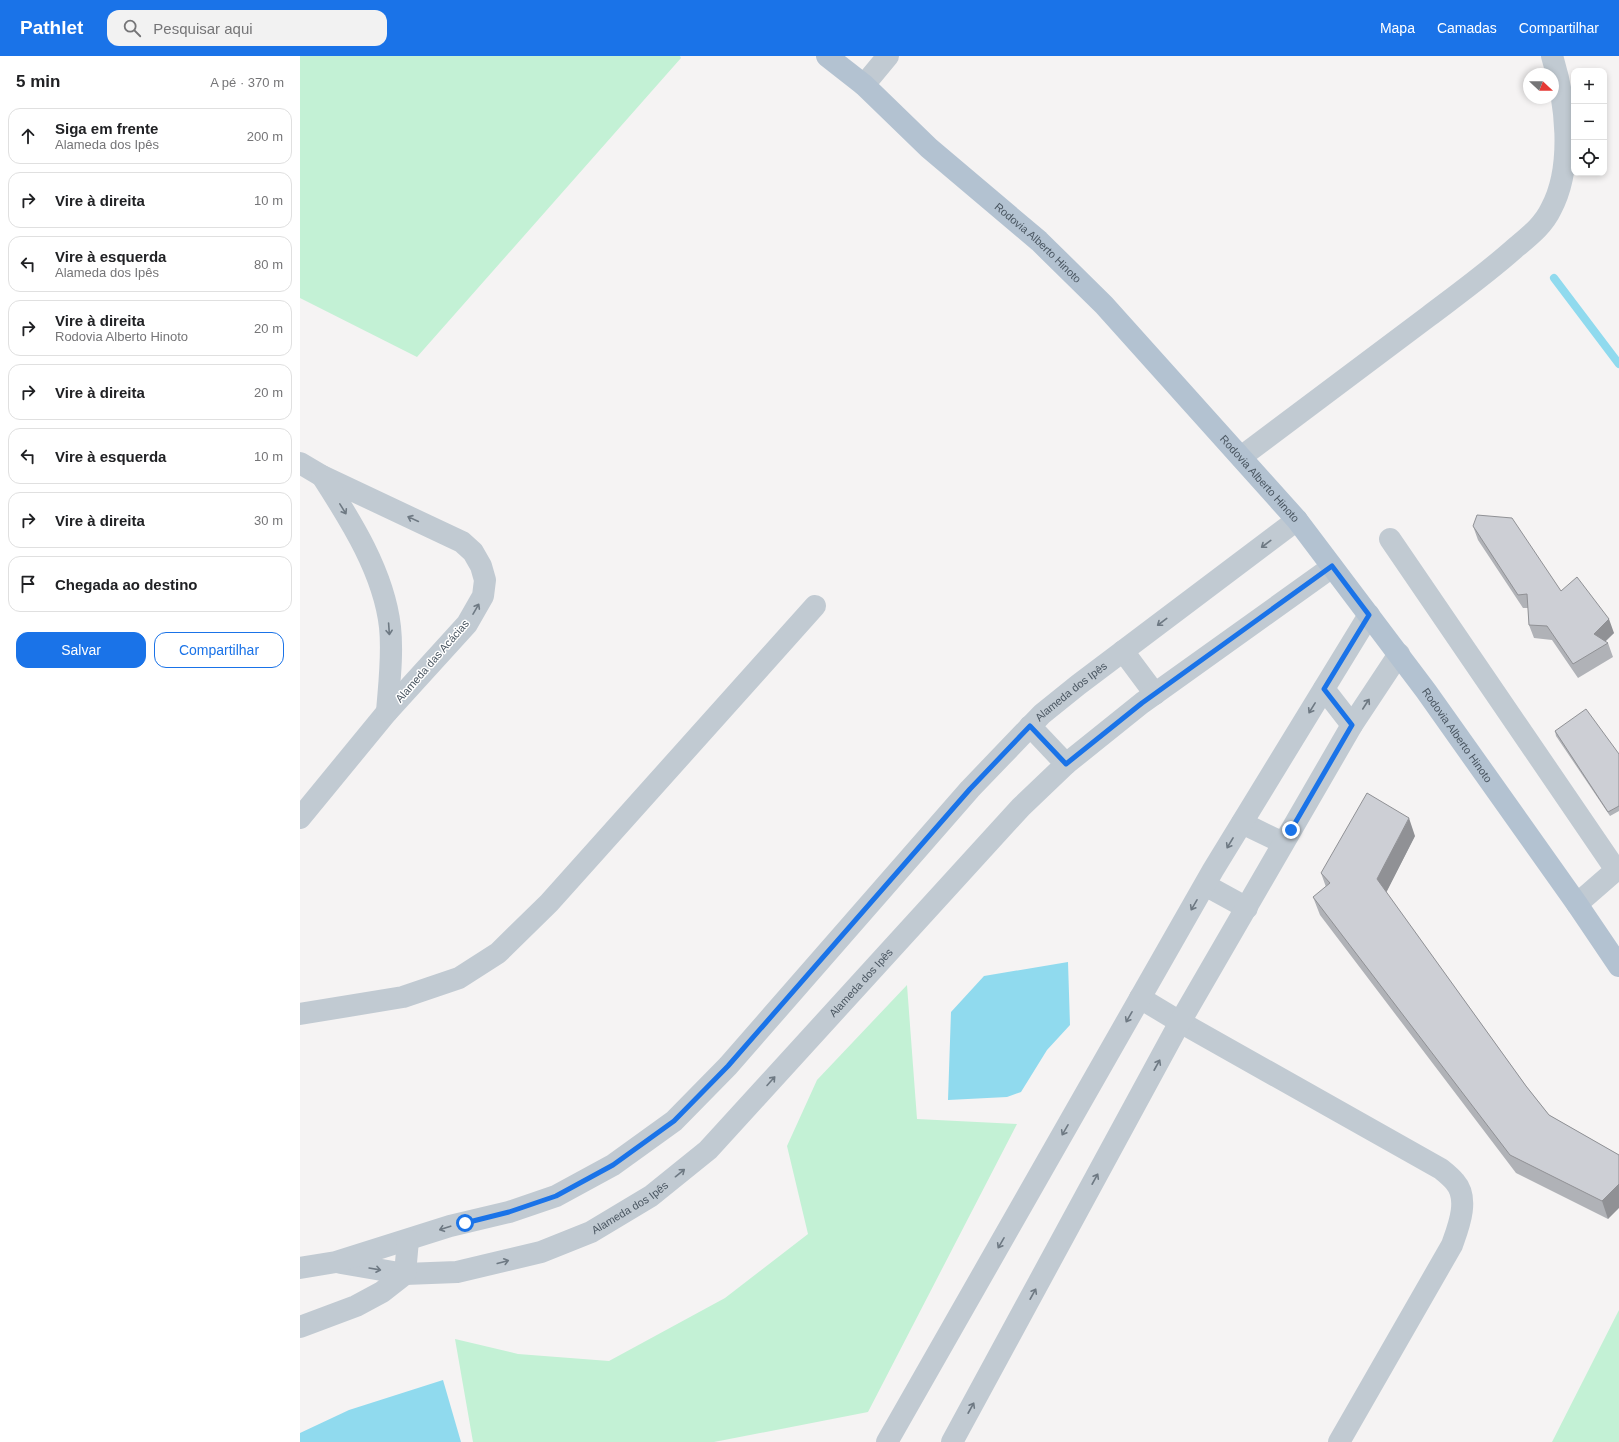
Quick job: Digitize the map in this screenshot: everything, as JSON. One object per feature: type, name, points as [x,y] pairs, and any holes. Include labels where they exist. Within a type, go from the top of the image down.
[{"type":"main road","name":"Rodovia Alberto Hinoto","points":[[827,56],[864,84],[929,148],[1039,241],[1104,305],[1297,520],[1399,654],[1577,904],[1619,966]]},
{"type":"street","points":[[864,84],[888,56]]},
{"type":"street","points":[[1241,457],[1483,276],[1538,228],[1551,210],[1559,189],[1564,166],[1565,129],[1559,79],[1552,56]]},
{"type":"street","name":"Alameda das Acácias","points":[[300,463],[322,476],[462,542],[473,552],[481,566],[485,580],[483,596],[467,624],[387,712],[300,818]]},
{"type":"street","points":[[322,476],[346,513],[366,550],[382,593],[390,627],[387,712]]},
{"type":"street","name":"Alameda dos Ipês","points":[[300,1268],[336,1262],[450,1226],[509,1212],[556,1196],[613,1165],[674,1121],[728,1066],[970,789],[1030,726],[1048,709],[1123,651],[1297,520]]},
{"type":"street","points":[[1390,539],[1616,870],[1577,904]]},
{"type":"street","name":"Alameda dos Ipês","points":[[336,1262],[405,1274],[457,1272],[542,1252],[591,1232],[651,1196],[708,1150],[1021,807],[1066,764],[1156,694],[1332,566]]},
{"type":"street","points":[[300,1014],[403,997],[459,978],[498,953],[549,903],[815,606]]},
{"type":"street","points":[[887,1442],[1205,885],[1369,615]]},
{"type":"street","points":[[1123,651],[1156,694]]},
{"type":"street","points":[[952,1442],[1180,1022],[1352,725],[1399,654]]},
{"type":"street","points":[[1324,689],[1352,725]]},
{"type":"street","points":[[1030,726],[1066,764]]},
{"type":"street","points":[[1242,823],[1283,843]]},
{"type":"street","points":[[1205,885],[1247,908]]},
{"type":"street","points":[[1140,998],[1441,1169],[1457,1183],[1462,1199],[1462,1217],[1452,1246],[1339,1442]]},
{"type":"street","points":[[300,1327],[356,1306],[382,1292],[405,1274],[408,1240]]},
{"type":"green space","points":[[300,56],[680,56],[681,58],[417,357],[300,298]]},
{"type":"green space","points":[[907,985],[917,1119],[1017,1124],[868,1412],[714,1442],[473,1442],[455,1339],[518,1354],[609,1361],[725,1298],[808,1234],[787,1146],[817,1080]]},
{"type":"green space","points":[[1619,1310],[1619,1442],[1552,1442]]},
{"type":"water","points":[[1068,962],[1070,1025],[1047,1050],[1021,1092],[1007,1097],[948,1100],[951,1012],[984,976]]},
{"type":"water","points":[[443,1380],[461,1442],[300,1442],[300,1433],[349,1410]]},
{"type":"building","points":[[1477,515],[1512,518],[1561,591],[1577,577],[1609,619],[1594,634],[1608,643],[1573,664],[1547,626],[1529,625],[1527,594],[1518,595],[1473,526]]},
{"type":"building","points":[[1586,709],[1619,754],[1619,806],[1608,812],[1555,731]]},
{"type":"building","points":[[1367,793],[1409,818],[1377,879],[1526,1086],[1549,1115],[1619,1155],[1619,1184],[1602,1201],[1510,1155],[1313,897],[1330,883],[1321,873]]},
{"type":"waterway","points":[[1554,278],[1619,364]]},
{"type":"route","points":[[465,1223],[509,1212],[556,1196],[613,1165],[674,1121],[728,1066],[970,789],[1030,726],[1066,764],[1142,703],[1332,566],[1369,615],[1324,689],[1352,725],[1291,830]]}]
